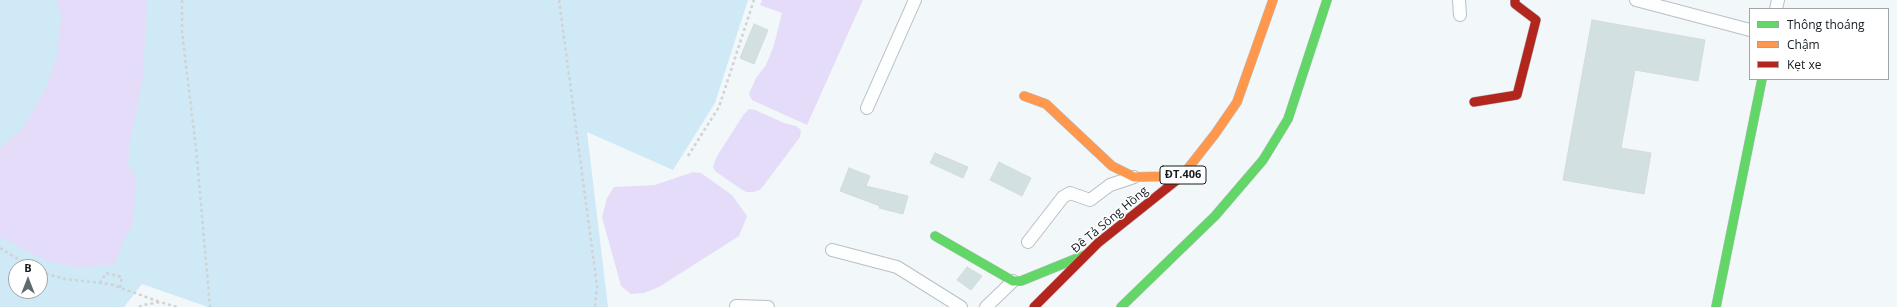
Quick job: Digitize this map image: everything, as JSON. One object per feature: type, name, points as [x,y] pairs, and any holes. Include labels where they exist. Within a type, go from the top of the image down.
[{"type":"street","points":[[867,108],[915,0]]},
{"type":"street","name":"Đê Tả Sông Hồng","points":[[1034,307],[1098,243],[1182,176],[1215,134],[1236,102],[1272,0]]},
{"type":"street","points":[[1318,0],[1322,15]]},
{"type":"street","points":[[1121,307],[1215,216],[1263,160],[1288,119],[1327,0]]},
{"type":"street","points":[[1459,0],[1460,15]]},
{"type":"street","points":[[1474,102],[1518,95],[1536,20],[1515,4],[1515,0]]},
{"type":"street","points":[[1636,0],[1749,30]]},
{"type":"street","points":[[1716,307],[1762,80]]},
{"type":"street","points":[[1024,96],[1046,104],[1112,166],[1134,178]]},
{"type":"street","points":[[1028,242],[1063,197],[1070,193],[1090,200],[1110,185],[1134,178],[1182,176]]},
{"type":"street","points":[[935,236],[1013,281],[1021,281],[1085,255]]},
{"type":"street","points":[[832,250],[897,267],[961,307]]},
{"type":"street","points":[[986,307],[1013,281]]},
{"type":"street","points":[[736,306],[768,307]]},
{"type":"path","points":[[182,0],[182,32],[196,148],[210,307]]},
{"type":"path","points":[[559,0],[597,286],[595,307]]},
{"type":"path","points":[[688,156],[719,107],[754,0]]},
{"type":"path","points":[[0,248],[18,259]]},
{"type":"path","points":[[100,283],[106,273],[122,276],[120,288]]},
{"type":"path","points":[[48,274],[65,279],[100,283],[120,288],[176,307]]},
{"type":"path","points":[[140,307],[143,304],[160,302]]},
{"type":"shaded area","points":[[0,0],[748,0],[715,103],[673,170],[587,132],[608,307],[208,307],[142,284],[124,307],[0,307]]},
{"type":"shaded area","points":[[57,0],[146,0],[147,9],[142,85],[131,136],[128,165],[136,176],[133,224],[123,242],[115,264],[78,268],[48,261],[48,259],[43,259],[0,237],[0,149],[23,127],[45,90],[57,57],[61,18]]},
{"type":"shaded area","points":[[762,0],[863,0],[807,125],[752,100],[749,94],[756,78],[766,65],[774,45],[782,13],[760,5]]},
{"type":"shaded area","points":[[749,109],[755,110],[784,123],[796,126],[801,130],[800,137],[761,189],[754,192],[746,192],[715,171],[713,167],[717,156],[744,114]]},
{"type":"shaded area","points":[[693,172],[701,173],[732,195],[747,216],[739,236],[659,287],[644,293],[631,294],[621,286],[602,217],[607,198],[614,187],[655,185]]},
{"type":"building","points":[[1592,20],[1705,40],[1698,81],[1635,70],[1621,148],[1651,153],[1644,194],[1563,180]]},
{"type":"building","points":[[754,24],[768,30],[754,64],[740,58]]},
{"type":"building","points":[[935,153],[968,167],[963,178],[930,163]]},
{"type":"building","points":[[999,162],[1031,178],[1022,196],[990,180]]},
{"type":"building","points":[[849,168],[870,176],[866,186],[908,196],[903,214],[879,208],[880,206],[840,191]]},
{"type":"building","points":[[967,267],[982,276],[971,290],[957,280]]},
{"type":"traffic: fast","points":[[1121,307],[1215,216],[1263,160],[1288,119],[1327,0]]},
{"type":"traffic: fast","points":[[1716,307],[1762,80]]},
{"type":"traffic: fast","points":[[935,236],[1013,281],[1021,281],[1085,255]]},
{"type":"traffic: slow","points":[[1182,176],[1215,134],[1237,102],[1273,0]]},
{"type":"traffic: slow","points":[[1024,96],[1046,104],[1112,166],[1134,177],[1182,176]]},
{"type":"traffic: jam","points":[[1474,102],[1517,95],[1536,20],[1515,4],[1515,0]]},
{"type":"traffic: jam","points":[[1034,307],[1098,243],[1182,176]]}]
